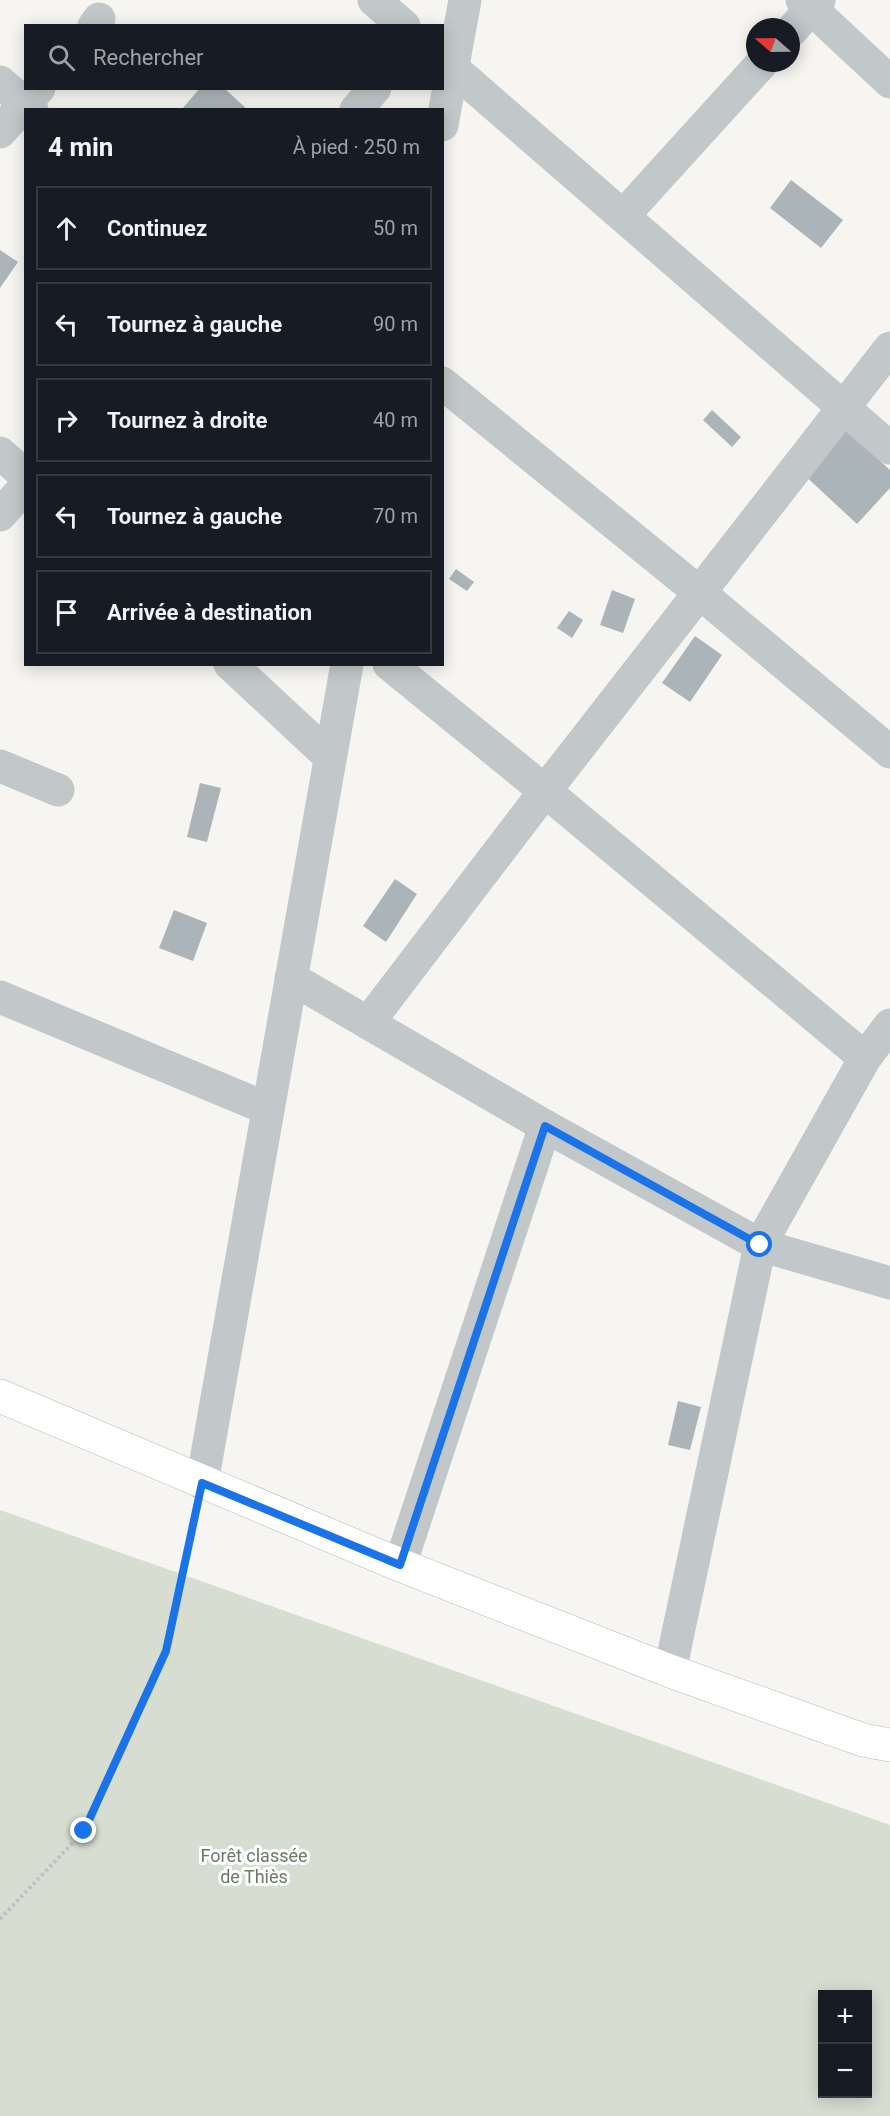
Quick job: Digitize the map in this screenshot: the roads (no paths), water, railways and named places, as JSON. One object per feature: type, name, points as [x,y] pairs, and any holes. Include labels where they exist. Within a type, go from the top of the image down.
[{"type":"main road","points":[[0,1396],[400,1565],[670,1671],[863,1740],[890,1745]]},
{"type":"street","points":[[375,0],[402,24]]},
{"type":"street","points":[[444,108],[448,63],[465,0]]},
{"type":"street","points":[[806,10],[890,82]]},
{"type":"street","points":[[448,63],[890,448]]},
{"type":"street","points":[[622,216],[754,72]]},
{"type":"street","points":[[0,82],[32,101]]},
{"type":"street","points":[[358,108],[373,90]]},
{"type":"street","points":[[0,132],[24,109]]},
{"type":"street","points":[[368,1023],[545,790],[890,348]]},
{"type":"street","points":[[444,385],[700,593],[890,753]]},
{"type":"street","points":[[0,453],[24,474]]},
{"type":"street","points":[[0,515],[24,488]]},
{"type":"street","points":[[232,666],[330,757]]},
{"type":"street","points":[[202,1483],[347,666]]},
{"type":"street","points":[[391,666],[545,790],[864,1058]]},
{"type":"street","points":[[0,766],[58,790]]},
{"type":"street","points":[[291,978],[545,1126],[760,1245],[887,1279]]},
{"type":"street","points":[[0,997],[268,1109]]},
{"type":"street","points":[[670,1671],[760,1245],[864,1058],[890,1025]]},
{"type":"street","points":[[400,1565],[545,1126]]},
{"type":"park label","name":"Forêt classée de Thiès","points":[[254,1865]]}]
